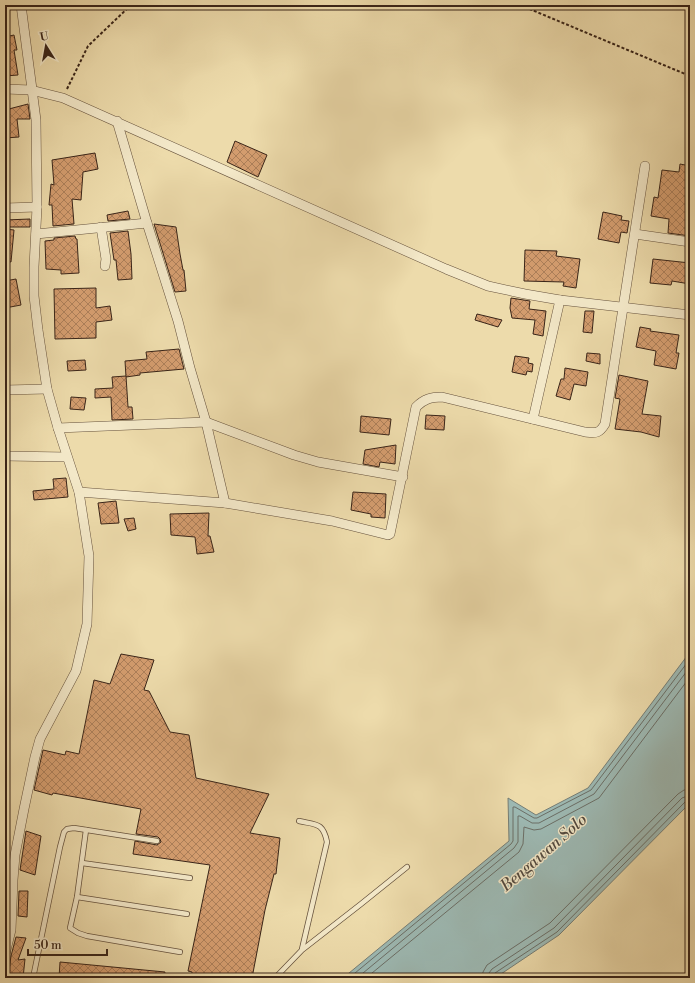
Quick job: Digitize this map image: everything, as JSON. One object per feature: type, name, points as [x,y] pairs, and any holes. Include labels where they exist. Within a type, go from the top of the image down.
[{"type":"street","points":[[5,954],[11,930],[13,880],[16,855],[35,757],[40,739],[76,671],[87,624],[89,556],[79,492],[47,389],[34,296],[37,207],[36,120],[21,5]]},
{"type":"street","points":[[5,89],[32,90],[63,98],[446,269],[488,286],[560,300],[690,315]]},
{"type":"street","points":[[117,121],[178,321],[206,422],[225,503]]},
{"type":"street","points":[[79,492],[225,503],[332,521],[388,535],[390,534],[416,407],[422,401],[430,397],[442,397],[585,432],[596,433],[601,431],[605,424],[645,166]]},
{"type":"street","points":[[5,208],[37,207]]},
{"type":"street","points":[[36,234],[147,223]]},
{"type":"street","points":[[101,227],[106,259],[104,266]]},
{"type":"street","points":[[635,234],[690,242]]},
{"type":"street","points":[[533,419],[560,300]]},
{"type":"street","points":[[5,390],[47,389]]},
{"type":"street","points":[[58,428],[206,422],[294,456],[402,477]]},
{"type":"street","points":[[5,456],[67,457]]},
{"type":"lane","points":[[299,822],[319,825],[325,831],[327,842],[302,950]]},
{"type":"lane","points":[[33,978],[64,832],[70,828],[157,841]]},
{"type":"lane","points":[[86,830],[77,897],[70,928],[78,933],[180,952]]},
{"type":"lane","points":[[82,863],[190,878]]},
{"type":"lane","points":[[276,978],[302,950],[407,867]]},
{"type":"lane","points":[[77,897],[187,914]]},
{"type":"path","points":[[63,98],[88,46],[131,5]]},
{"type":"path","points":[[520,5],[690,76]]},
{"type":"water","name":"Bengawan Solo","points":[[690,652],[690,803],[559,935],[495,978],[343,978],[509,841],[508,798],[536,815],[588,788]]},
{"type":"building","points":[[14,35],[17,50],[14,50],[18,75],[5,76],[5,37]]},
{"type":"building","points":[[28,104],[30,119],[17,119],[19,137],[5,138],[5,110]]},
{"type":"building","points":[[235,141],[267,155],[258,177],[227,162]]},
{"type":"building","points":[[95,153],[98,169],[83,172],[81,200],[72,199],[74,224],[53,226],[52,205],[49,205],[51,184],[54,185],[52,160]]},
{"type":"building","points":[[680,164],[690,166],[690,236],[668,233],[669,219],[651,216],[654,197],[658,198],[662,170],[679,172]]},
{"type":"building","points":[[128,211],[130,219],[108,221],[107,215]]},
{"type":"building","points":[[603,212],[622,216],[621,220],[629,221],[627,233],[621,232],[619,243],[598,239]]},
{"type":"building","points":[[30,219],[30,227],[5,227],[5,220]]},
{"type":"building","points":[[154,224],[176,227],[184,270],[186,291],[175,292]]},
{"type":"building","points":[[5,229],[14,230],[11,262],[5,261]]},
{"type":"building","points":[[128,231],[132,279],[118,280],[116,260],[114,260],[110,233]]},
{"type":"building","points":[[75,236],[77,239],[79,273],[61,274],[61,270],[46,269],[45,241],[54,240],[54,238]]},
{"type":"building","points":[[525,250],[557,251],[556,256],[580,259],[576,288],[563,286],[564,282],[524,281]]},
{"type":"building","points":[[653,259],[690,263],[690,284],[672,281],[671,285],[650,283]]},
{"type":"building","points":[[16,279],[21,305],[5,308],[5,281]]},
{"type":"building","points":[[96,288],[96,308],[110,306],[112,320],[96,322],[96,338],[55,339],[54,289]]},
{"type":"building","points":[[511,298],[530,301],[529,309],[546,311],[543,336],[533,334],[535,320],[512,318],[510,308]]},
{"type":"building","points":[[585,311],[594,311],[592,333],[583,332]]},
{"type":"building","points":[[477,314],[502,320],[498,327],[475,320]]},
{"type":"building","points":[[640,327],[651,329],[650,331],[679,335],[676,353],[679,353],[676,369],[654,365],[656,351],[636,347]]},
{"type":"building","points":[[179,349],[184,369],[140,373],[140,375],[126,377],[125,361],[147,359],[146,352]]},
{"type":"building","points":[[587,353],[600,354],[600,364],[586,361]]},
{"type":"building","points":[[515,356],[529,358],[528,363],[533,364],[532,372],[527,371],[526,375],[512,372]]},
{"type":"building","points":[[85,360],[86,370],[68,371],[67,361]]},
{"type":"building","points":[[565,368],[588,372],[586,386],[574,384],[570,400],[556,396],[561,379],[564,379]]},
{"type":"building","points":[[619,375],[648,381],[642,414],[661,416],[659,437],[641,432],[615,429],[620,399],[615,398]]},
{"type":"building","points":[[126,376],[128,407],[132,407],[133,419],[112,420],[111,397],[95,398],[95,389],[113,388],[112,377]]},
{"type":"building","points":[[71,397],[86,398],[84,410],[70,409]]},
{"type":"building","points":[[426,415],[445,416],[444,430],[425,429]]},
{"type":"building","points":[[361,416],[391,419],[389,435],[360,432]]},
{"type":"building","points":[[396,445],[395,464],[380,462],[379,467],[363,464],[365,450]]},
{"type":"building","points":[[66,478],[68,497],[34,500],[33,491],[54,489],[53,479]]},
{"type":"building","points":[[353,492],[386,494],[385,518],[371,517],[371,514],[351,510]]},
{"type":"building","points":[[116,501],[119,523],[101,524],[98,503]]},
{"type":"building","points":[[209,513],[208,536],[210,536],[214,552],[197,554],[195,537],[171,535],[170,514]]},
{"type":"building","points":[[134,518],[136,529],[128,531],[124,519]]},
{"type":"building","points":[[121,654],[154,660],[144,690],[149,691],[170,732],[189,735],[196,778],[269,794],[250,833],[280,838],[276,874],[274,874],[265,910],[252,978],[192,978],[192,972],[188,971],[210,865],[133,854],[135,841],[157,845],[161,842],[158,837],[136,834],[141,809],[53,793],[52,795],[34,790],[43,750],[65,755],[66,751],[79,754],[94,680],[110,684]]},
{"type":"building","points":[[26,831],[41,836],[35,875],[20,870]]},
{"type":"building","points":[[19,891],[28,891],[27,917],[18,916]]},
{"type":"building","points":[[16,937],[26,938],[18,960],[25,959],[23,978],[8,978],[11,956]]},
{"type":"building","points":[[60,962],[165,972],[164,978],[59,978]]}]
